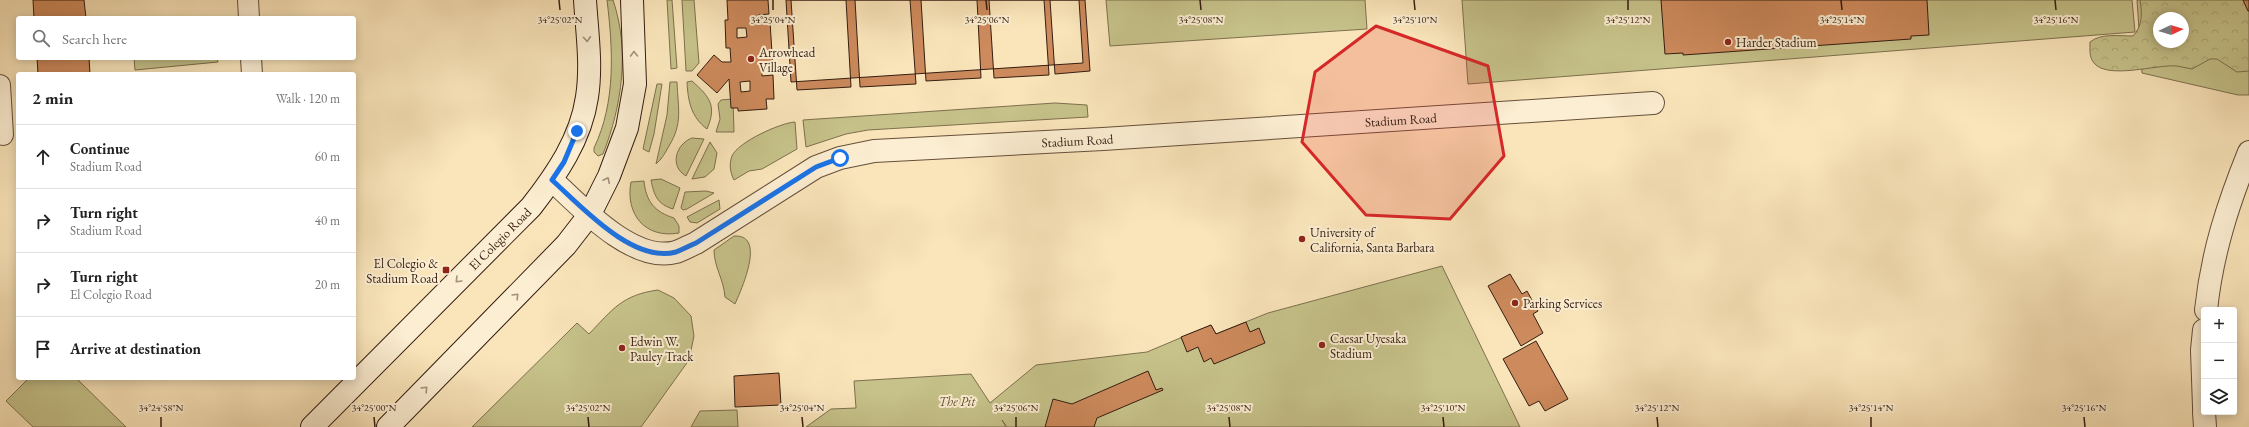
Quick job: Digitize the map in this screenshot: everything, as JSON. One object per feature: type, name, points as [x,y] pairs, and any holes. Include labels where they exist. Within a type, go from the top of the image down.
[{"type":"street","points":[[248,0],[249,16]]},
{"type":"street","name":"El Colegio Road","points":[[312,427],[531,207],[564,162],[577,131],[587,98],[589,61],[585,0]]},
{"type":"street","points":[[388,427],[566,245],[590,214],[609,176],[627,128],[635,84],[632,0]]},
{"type":"street","points":[[251,60],[252,72]]},
{"type":"street","points":[[0,85],[4,135]]},
{"type":"street","name":"Stadium Road","points":[[552,180],[590,214],[631,246],[654,252],[675,252],[696,243],[816,167],[840,158],[874,151],[1103,139],[1653,103]]},
{"type":"street","points":[[2206,307],[2209,278],[2218,237],[2249,152]]},
{"type":"street","points":[[2203,343],[2203,379]]},
{"type":"street","points":[[2204,415],[2206,427]]},
{"type":"highlighted area","points":[[1376,26],[1488,66],[1504,156],[1450,219],[1366,215],[1302,142],[1315,72]]},
{"type":"green space","points":[[607,0],[613,0],[618,19],[621,38],[622,78],[610,136],[603,154],[598,156],[594,152],[594,148],[606,112],[611,76],[611,38]]},
{"type":"green space","points":[[667,0],[672,0],[677,68],[671,69]]},
{"type":"green space","points":[[682,0],[694,0],[699,63],[692,71],[686,71]]},
{"type":"green space","points":[[1106,0],[1365,0],[1367,29],[1110,46]]},
{"type":"green space","name":"Harder Stadium","points":[[1462,0],[2132,0],[2135,32],[1468,84]]},
{"type":"green space","points":[[2137,0],[2249,0],[2249,95],[2238,95],[2142,73]]},
{"type":"green space","points":[[2140,0],[2249,0],[2249,71],[2237,72],[2217,59],[2210,59],[2192,69],[2168,66],[2121,71],[2101,68],[2094,63],[2090,53],[2090,42],[2099,37],[2105,36],[2133,36],[2139,28],[2141,14]]},
{"type":"green space","points":[[134,60],[218,60],[218,62],[135,70]]},
{"type":"green space","points":[[692,81],[710,102],[711,114],[707,129],[697,119],[691,108],[687,82]]},
{"type":"green space","points":[[670,82],[677,82],[679,108],[678,123],[673,138],[663,156],[656,164],[667,115]]},
{"type":"green space","points":[[657,84],[662,84],[654,134],[649,152],[643,149]]},
{"type":"green space","points":[[733,99],[734,132],[716,132],[720,119],[718,104],[721,100]]},
{"type":"green space","points":[[1055,103],[1087,105],[1088,117],[868,130],[846,134],[806,147],[803,120]]},
{"type":"green space","points":[[795,122],[797,149],[762,169],[749,171],[734,180],[730,165],[731,159],[742,145],[760,134],[788,123]]},
{"type":"green space","points":[[692,138],[704,139],[686,176],[681,172],[676,161],[682,145]]},
{"type":"green space","points":[[710,142],[717,153],[714,169],[705,177],[692,179]]},
{"type":"green space","points":[[661,179],[680,188],[673,209],[660,202],[653,190],[651,180]]},
{"type":"green space","points":[[644,181],[649,200],[662,213],[674,218],[679,226],[679,233],[667,234],[656,232],[647,228],[640,222],[631,204],[631,182]]},
{"type":"green space","points":[[706,191],[714,193],[687,209],[683,210],[681,208],[685,192]]},
{"type":"green space","points":[[719,200],[720,209],[697,223],[690,222],[687,217]]},
{"type":"green space","points":[[734,236],[744,238],[749,244],[750,253],[746,276],[735,304],[725,297],[714,256],[714,250]]},
{"type":"green space","name":"Caesar Uyesaka Stadium","points":[[1442,266],[1520,427],[1007,427],[1002,420],[1006,427],[806,427],[831,409],[856,408],[854,381],[971,374],[990,403],[1036,365],[1147,352],[1211,325],[1216,334],[1268,313]]},
{"type":"green space","name":"Edwin W. Pauley Track","points":[[658,290],[674,298],[691,316],[694,336],[689,360],[641,427],[472,427],[577,323],[589,334],[619,304],[635,295]]},
{"type":"green space","points":[[27,380],[78,380],[126,427],[33,427],[6,401]]},
{"type":"green space","points":[[737,410],[738,427],[691,427],[700,411]]},
{"type":"building","points":[[33,0],[84,0],[86,16],[34,16]]},
{"type":"building","name":"Arrowhead Village","points":[[727,0],[768,0],[769,14],[758,15],[759,23],[770,22],[773,68],[762,68],[762,76],[773,75],[774,99],[766,99],[767,109],[738,111],[738,108],[731,108],[729,79],[717,93],[697,75],[714,55],[722,62],[731,62],[730,48],[726,48],[725,20],[728,20]],"holes":[[[737,28],[746,28],[747,37],[737,38]],[[750,81],[750,91],[741,92],[740,82]]]},
{"type":"building","points":[[786,0],[1079,0],[1083,63],[791,82]]},
{"type":"building","points":[[791,0],[846,0],[851,87],[797,90]]},
{"type":"building","points":[[855,0],[910,0],[916,84],[860,87]]},
{"type":"building","points":[[921,0],[977,0],[981,78],[926,81]]},
{"type":"building","points":[[989,0],[1044,0],[1049,75],[994,78]]},
{"type":"building","points":[[1050,0],[1085,0],[1090,71],[1055,74]]},
{"type":"building","points":[[1661,0],[1927,0],[1929,35],[1911,36],[1911,39],[1683,55],[1683,53],[1665,54]]},
{"type":"building","points":[[2243,0],[2249,0],[2249,11],[2248,11]]},
{"type":"building","points":[[37,60],[89,60],[90,72],[38,72]]},
{"type":"building","name":"Parking Services","points":[[1510,274],[1522,294],[1527,291],[1538,311],[1533,314],[1543,333],[1521,346],[1488,286]]},
{"type":"building","points":[[1246,322],[1250,332],[1259,328],[1265,343],[1214,364],[1211,358],[1204,362],[1198,347],[1187,352],[1181,337],[1211,325],[1216,334]]},
{"type":"building","points":[[1536,341],[1568,399],[1545,411],[1539,401],[1529,406],[1503,359]]},
{"type":"building","points":[[1148,371],[1156,390],[1162,388],[1163,390],[1097,418],[1094,427],[1045,427],[1053,399],[1072,404]]},
{"type":"building","points":[[779,373],[781,405],[735,407],[734,376]]},
{"type":"place","name":"Harder Stadium","points":[[1728,42]]},
{"type":"place","name":"Arrowhead Village","points":[[751,59]]},
{"type":"place","name":"University of California, Santa Barbara","points":[[1302,239]]},
{"type":"place","name":"El Colegio & Stadium Road","points":[[446,270]]},
{"type":"place","name":"Parking Services","points":[[1515,303]]},
{"type":"place","name":"Caesar Uyesaka Stadium","points":[[1322,345]]},
{"type":"place","name":"Edwin W. Pauley Track","points":[[622,348]]},
{"type":"route","points":[[577,131],[564,162],[552,180],[590,214],[631,246],[654,252],[675,252],[696,243],[741,213],[816,167],[840,158]]},
{"type":"park label","name":"The Pit","points":[[957,401]]}]
